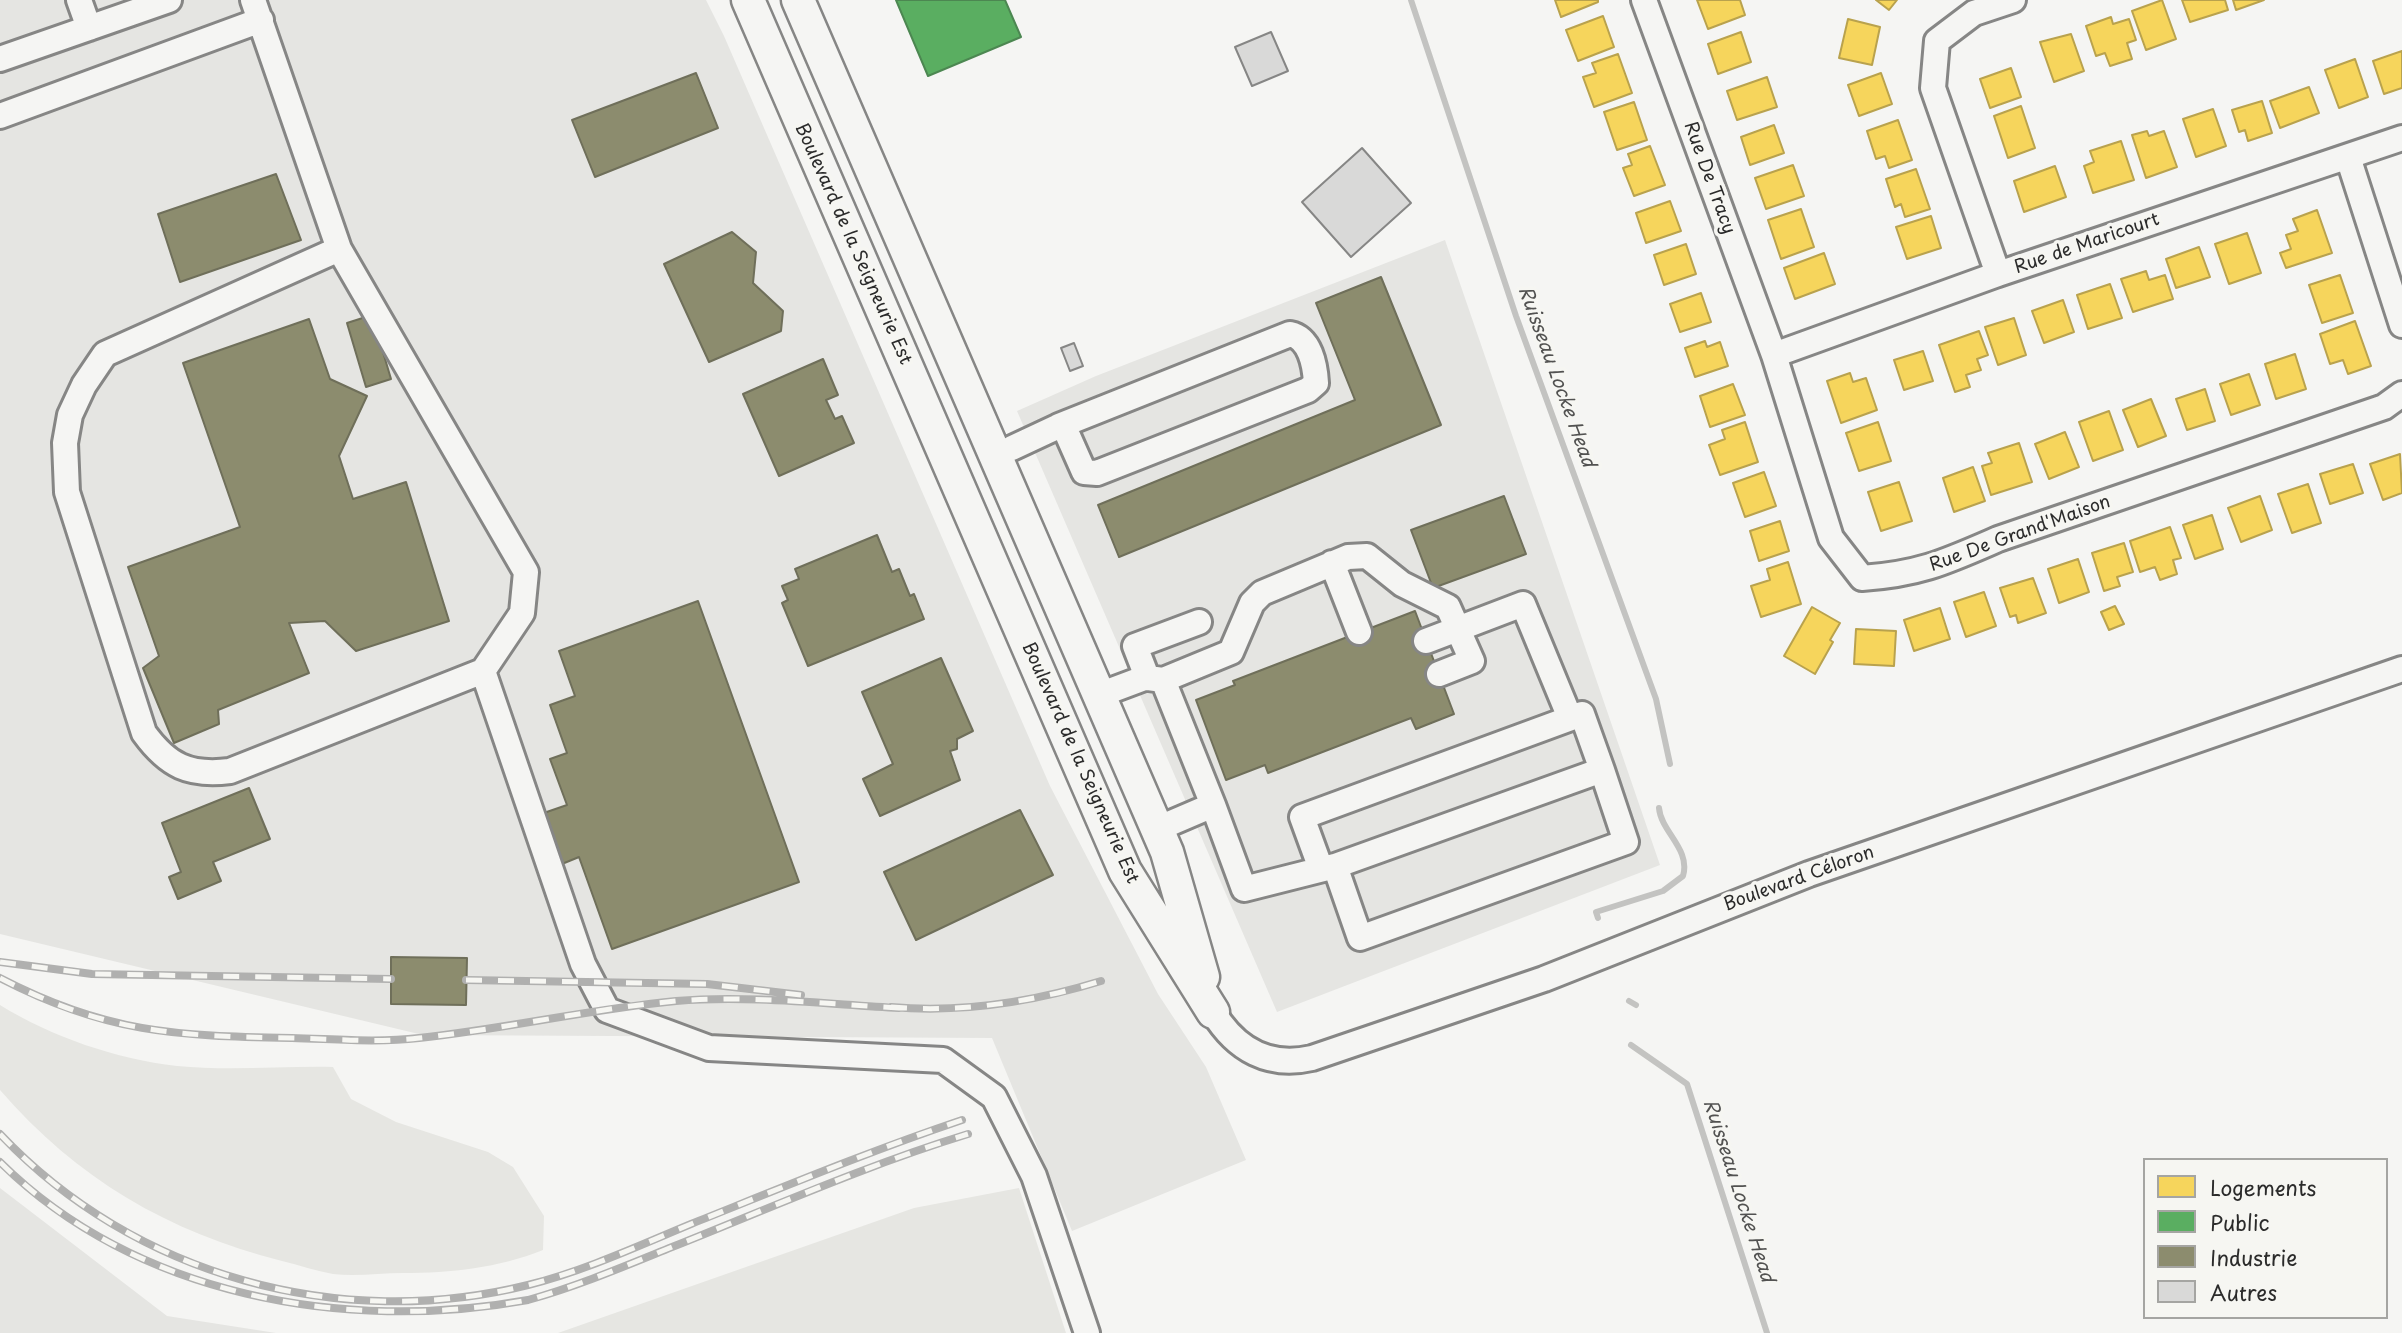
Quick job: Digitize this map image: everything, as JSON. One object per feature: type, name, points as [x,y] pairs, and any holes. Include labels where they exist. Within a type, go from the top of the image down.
[{"type":"main road","name":"Boulevard de la Seigneurie Est","points":[[748,0],[1125,870],[1213,1012]]},
{"type":"main road","points":[[798,0],[954,362],[999,441],[1099,695],[1167,852],[1213,1012]]},
{"type":"main road","points":[[815,157],[858,139]]},
{"type":"main road","points":[[843,220],[886,202]]},
{"type":"main road","points":[[913,380],[954,362]]},
{"type":"main road","points":[[945,453],[999,441]]},
{"type":"main road","points":[[1056,713],[1099,695]]},
{"type":"street","points":[[79,0],[89,28]]},
{"type":"street","points":[[0,59],[169,0]]},
{"type":"street","name":"Rue De Tracy","points":[[1644,0],[1774,355]]},
{"type":"street","points":[[1998,274],[1933,88],[1937,41],[1974,13],[2012,0]]},
{"type":"street","points":[[0,116],[257,10],[340,249],[526,572],[522,613],[483,671],[230,771],[211,773],[176,765],[159,754],[144,733],[67,492],[65,443],[70,415],[84,385],[105,354],[340,249]]},
{"type":"street","name":"Rue de Maricourt","points":[[1774,355],[1998,274],[2402,138]]},
{"type":"street","points":[[2348,157],[2402,325]]},
{"type":"street","points":[[999,441],[1059,426],[1290,334],[1299,336],[1305,342],[1315,369],[1316,383],[1308,390],[1097,472],[1084,472],[1065,429],[1059,426]]},
{"type":"street","name":"Rue De Grand'Maison","points":[[1774,355],[1831,538],[1862,578],[1908,575],[1936,567],[1998,539],[2384,407],[2402,394]]},
{"type":"street","points":[[1099,695],[1155,679],[1231,652],[1257,597],[1348,557],[1367,556],[1402,584],[1448,607],[1472,661],[1439,674]]},
{"type":"street","points":[[1332,564],[1359,632]]},
{"type":"street","points":[[1426,641],[1523,604],[1570,718]]},
{"type":"street","points":[[1199,622],[1135,646],[1155,679],[1213,806],[1244,889],[1328,867],[1602,770]]},
{"type":"street","name":"Boulevard Céloron","points":[[1213,1012],[1236,1041],[1264,1058],[1291,1062],[1327,1054],[1570,969],[1822,869],[2402,668]]},
{"type":"street","points":[[483,671],[583,964],[607,1010],[709,1048],[943,1060],[994,1097],[1034,1176],[1087,1333]]},
{"type":"street","points":[[1582,714],[1626,842],[1360,938],[1303,817],[1570,718],[1582,714]]},
{"type":"street","points":[[1157,829],[1213,806]]},
{"type":"shaded area","points":[[0,0],[706,0],[1050,786],[1158,994],[1206,1067],[1246,1160],[1072,1231],[992,1038],[423,1035],[0,934]]},
{"type":"shaded area","points":[[1445,240],[1660,865],[1277,1012],[1017,411],[1096,376]]},
{"type":"shaded area","points":[[0,1005],[63,1037],[154,1063],[216,1068],[333,1067],[351,1099],[396,1122],[488,1152],[513,1167],[544,1216],[543,1250],[492,1265],[457,1270],[342,1275],[240,1249],[163,1218],[93,1176],[30,1122],[0,1090]]},
{"type":"shaded area","points":[[0,1188],[167,1316],[276,1333],[0,1333]]},
{"type":"shaded area","points":[[1019,1188],[1066,1333],[558,1333],[914,1208]]},
{"type":"building: Logements","points":[[1555,0],[1598,0],[1598,2],[1561,17]]},
{"type":"building: Logements","points":[[1697,0],[1740,0],[1745,15],[1708,29]]},
{"type":"building: Logements","points":[[1876,0],[1897,0],[1889,10]]},
{"type":"building: Logements","points":[[2162,0],[2176,39],[2146,50],[2132,11]]},
{"type":"building: Logements","points":[[2182,0],[2225,0],[2228,10],[2190,22]]},
{"type":"building: Logements","points":[[2233,0],[2264,0],[2236,10]]},
{"type":"building: Logements","points":[[1603,16],[1614,47],[1578,61],[1566,30]]},
{"type":"building: Logements","points":[[2111,17],[2113,24],[2129,19],[2136,40],[2127,43],[2132,59],[2110,66],[2105,53],[2096,56],[2086,26]]},
{"type":"building: Logements","points":[[1848,19],[1880,27],[1872,65],[1839,58]]},
{"type":"building: Logements","points":[[1741,32],[1751,62],[1718,74],[1708,44]]},
{"type":"building: Logements","points":[[2071,34],[2084,71],[2054,82],[2040,42]]},
{"type":"building: Logements","points":[[2402,51],[2402,88],[2384,94],[2373,61]]},
{"type":"building: Logements","points":[[1618,54],[1632,93],[1594,107],[1583,77],[1596,73],[1592,63]]},
{"type":"building: Logements","points":[[2355,59],[2368,97],[2339,108],[2325,70]]},
{"type":"building: Logements","points":[[2011,68],[2021,97],[1990,108],[1980,79]]},
{"type":"building: Logements","points":[[1881,73],[1892,104],[1859,116],[1848,85]]},
{"type":"building: Logements","points":[[1767,77],[1777,107],[1737,120],[1727,91]]},
{"type":"building: Logements","points":[[2309,87],[2319,113],[2280,128],[2270,101]]},
{"type":"building: Logements","points":[[2262,101],[2272,133],[2248,141],[2245,130],[2239,132],[2232,110]]},
{"type":"building: Logements","points":[[1634,102],[1647,140],[1617,150],[1604,112]]},
{"type":"building: Logements","points":[[2021,106],[2035,148],[2008,158],[1994,116]]},
{"type":"building: Logements","points":[[2213,109],[2226,146],[2196,157],[2183,119]]},
{"type":"building: Logements","points":[[1898,120],[1912,160],[1889,168],[1885,156],[1876,159],[1867,131]]},
{"type":"building: Logements","points":[[1774,125],[1784,153],[1750,165],[1741,137]]},
{"type":"building: Logements","points":[[2147,131],[2149,136],[2164,131],[2177,167],[2146,178],[2132,135]]},
{"type":"building: Logements","points":[[2121,141],[2134,180],[2093,193],[2084,166],[2094,162],[2090,151]]},
{"type":"building: Logements","points":[[1650,146],[1665,185],[1634,196],[1623,168],[1632,165],[1628,154]]},
{"type":"building: Logements","points":[[1793,165],[1804,196],[1766,209],[1755,178]]},
{"type":"building: Logements","points":[[2055,166],[2066,197],[2024,212],[2014,181]]},
{"type":"building: Logements","points":[[1916,169],[1930,209],[1905,217],[1901,204],[1895,207],[1886,179]]},
{"type":"building: Logements","points":[[1670,201],[1681,231],[1646,243],[1636,213]]},
{"type":"building: Logements","points":[[1801,209],[1814,247],[1781,259],[1768,220]]},
{"type":"building: Logements","points":[[2317,210],[2332,253],[2286,268],[2280,253],[2291,249],[2286,235],[2298,231],[2293,219]]},
{"type":"building: Logements","points":[[1931,216],[1941,248],[1907,259],[1896,227]]},
{"type":"building: Logements","points":[[2247,233],[2261,273],[2229,284],[2215,244]]},
{"type":"building: Logements","points":[[1686,244],[1696,274],[1664,285],[1654,255]]},
{"type":"building: Logements","points":[[2199,247],[2210,277],[2176,288],[2166,259]]},
{"type":"building: Logements","points":[[1824,253],[1835,284],[1795,299],[1784,268]]},
{"type":"building: Logements","points":[[2146,271],[2149,280],[2165,275],[2173,299],[2133,312],[2121,279]]},
{"type":"building: Logements","points":[[2340,275],[2353,313],[2322,323],[2309,285]]},
{"type":"building: Logements","points":[[2110,284],[2122,318],[2088,329],[2077,295]]},
{"type":"building: Logements","points":[[1701,293],[1711,322],[1680,332],[1670,304]]},
{"type":"building: Logements","points":[[2063,300],[2074,332],[2044,343],[2032,311]]},
{"type":"building: Logements","points":[[2014,318],[2026,355],[1998,365],[1985,327]]},
{"type":"building: Logements","points":[[2355,321],[2371,366],[2348,374],[2343,360],[2330,364],[2320,334]]},
{"type":"building: Logements","points":[[1979,331],[1988,355],[1977,359],[1981,370],[1966,375],[1970,387],[1955,392],[1939,345]]},
{"type":"building: Logements","points":[[1705,341],[1707,347],[1720,342],[1728,366],[1695,377],[1685,348]]},
{"type":"building: Logements","points":[[1923,351],[1933,381],[1904,390],[1894,360]]},
{"type":"building: Logements","points":[[2295,354],[2306,389],[2276,399],[2265,364]]},
{"type":"building: Logements","points":[[1850,373],[1853,382],[1866,378],[1877,410],[1841,423],[1827,381]]},
{"type":"building: Logements","points":[[2249,374],[2260,405],[2231,415],[2220,384]]},
{"type":"building: Logements","points":[[1733,384],[1745,415],[1710,427],[1700,396]]},
{"type":"building: Logements","points":[[2205,389],[2215,421],[2187,430],[2176,399]]},
{"type":"building: Logements","points":[[2151,399],[2166,436],[2138,447],[2123,410]]},
{"type":"building: Logements","points":[[2109,411],[2123,450],[2093,461],[2079,422]]},
{"type":"building: Logements","points":[[1745,422],[1758,462],[1720,475],[1709,445],[1725,439],[1722,430]]},
{"type":"building: Logements","points":[[1878,422],[1891,461],[1859,471],[1846,433]]},
{"type":"building: Logements","points":[[2065,432],[2079,467],[2049,479],[2035,444]]},
{"type":"building: Logements","points":[[2019,443],[2032,482],[1991,495],[1982,466],[1992,463],[1988,453]]},
{"type":"building: Logements","points":[[2400,454],[2402,493],[2383,500],[2370,464]]},
{"type":"building: Logements","points":[[2353,464],[2363,493],[2330,504],[2320,474]]},
{"type":"building: Logements","points":[[1973,467],[1985,501],[1954,512],[1943,478]]},
{"type":"building: Logements","points":[[1764,472],[1776,506],[1745,517],[1733,483]]},
{"type":"building: Logements","points":[[1899,482],[1912,521],[1881,531],[1868,492]]},
{"type":"building: Logements","points":[[2308,484],[2321,523],[2292,533],[2278,494]]},
{"type":"building: Logements","points":[[2260,496],[2272,530],[2241,542],[2228,508]]},
{"type":"building: Logements","points":[[2212,515],[2223,549],[2195,559],[2183,525]]},
{"type":"building: Logements","points":[[1780,521],[1789,551],[1759,561],[1750,531]]},
{"type":"building: Logements","points":[[2170,527],[2181,558],[2173,560],[2177,574],[2160,580],[2155,567],[2140,572],[2130,541]]},
{"type":"building: Logements","points":[[2124,543],[2133,572],[2117,577],[2120,586],[2104,591],[2092,553]]},
{"type":"building: Logements","points":[[2078,559],[2089,592],[2059,603],[2048,569]]},
{"type":"building: Logements","points":[[1788,562],[1801,604],[1761,617],[1751,586],[1770,580],[1767,569]]},
{"type":"building: Logements","points":[[2033,578],[2046,613],[2018,623],[2016,615],[2010,617],[2000,588]]},
{"type":"building: Logements","points":[[1984,592],[1996,626],[1966,637],[1954,602]]},
{"type":"building: Logements","points":[[2115,606],[2124,624],[2109,630],[2101,612]]},
{"type":"building: Logements","points":[[1812,607],[1840,623],[1815,674],[1784,656]]},
{"type":"building: Logements","points":[[1940,608],[1950,639],[1914,651],[1904,620]]},
{"type":"building: Logements","points":[[1856,629],[1896,631],[1894,666],[1854,664]]},
{"type":"building: Public","points":[[896,0],[1005,0],[1021,37],[928,76]]},
{"type":"building: Industrie","points":[[696,73],[718,128],[595,177],[572,120]]},
{"type":"building: Industrie","points":[[276,174],[301,240],[180,282],[158,214]]},
{"type":"building: Industrie","points":[[732,232],[756,252],[753,283],[783,311],[781,331],[709,362],[664,264]]},
{"type":"building: Industrie","points":[[1381,277],[1441,425],[1119,557],[1098,505],[1355,400],[1316,303]]},
{"type":"building: Industrie","points":[[372,315],[391,379],[366,387],[347,323]]},
{"type":"building: Industrie","points":[[309,319],[330,379],[367,396],[339,456],[353,499],[406,482],[449,621],[356,651],[325,621],[289,623],[309,673],[218,710],[219,724],[174,743],[143,668],[159,656],[128,567],[240,527],[183,363]]},
{"type":"building: Industrie","points":[[823,359],[838,395],[826,400],[835,419],[842,416],[854,443],[779,476],[743,394]]},
{"type":"building: Industrie","points":[[1504,496],[1526,554],[1433,588],[1411,530]]},
{"type":"building: Industrie","points":[[877,535],[892,572],[899,569],[910,596],[914,594],[924,619],[808,666],[782,603],[788,600],[782,586],[799,579],[795,569]]},
{"type":"building: Industrie","points":[[698,601],[799,882],[612,949],[579,857],[557,866],[538,815],[567,805],[550,759],[567,753],[550,705],[575,696],[559,651]]},
{"type":"building: Industrie","points":[[1415,611],[1454,714],[1416,729],[1411,718],[1268,773],[1265,765],[1226,780],[1196,700],[1235,685],[1233,681]]},
{"type":"building: Industrie","points":[[941,658],[973,731],[957,739],[957,749],[950,751],[960,780],[880,816],[863,779],[893,764],[862,692]]},
{"type":"building: Industrie","points":[[249,788],[270,839],[213,862],[221,881],[178,899],[169,877],[181,872],[162,823]]},
{"type":"building: Industrie","points":[[1020,810],[1053,875],[916,940],[884,872]]},
{"type":"building: Industrie","points":[[391,957],[467,958],[466,1005],[391,1004]]},
{"type":"building: Autres","points":[[1271,32],[1288,71],[1252,86],[1235,47]]},
{"type":"building: Autres","points":[[1362,148],[1411,203],[1351,257],[1302,202]]},
{"type":"building: Autres","points":[[1074,343],[1083,366],[1070,371],[1061,348]]},
{"type":"waterway","name":"Ruisseau Locke Head","points":[[1411,0],[1516,316],[1656,699],[1670,764]]},
{"type":"waterway","name":"Ruisseau Locke Head","points":[[1598,918],[1596,912],[1663,891],[1683,876],[1683,857],[1661,817],[1659,808]]},
{"type":"waterway","name":"Ruisseau Locke Head","points":[[1629,1001],[1636,1005]]},
{"type":"waterway","name":"Ruisseau Locke Head","points":[[1631,1045],[1687,1084],[1767,1333]]},
{"type":"railway","points":[[0,962],[92,974],[391,979]]},
{"type":"railway","points":[[0,978],[38,996],[108,1021],[176,1033],[212,1036],[403,1039],[704,999],[899,1008]]},
{"type":"railway","points":[[466,980],[707,984],[801,995]]},
{"type":"railway","points":[[891,1007],[944,1008],[997,1004],[1049,995],[1101,981]]},
{"type":"railway","points":[[0,1134],[53,1183],[113,1224],[176,1257],[244,1280],[314,1295],[385,1301],[457,1298],[528,1285],[570,1273],[860,1157],[962,1120]]},
{"type":"railway","points":[[0,1162],[54,1208],[114,1245],[178,1273],[246,1294],[316,1306],[387,1311],[458,1309],[528,1300],[583,1282],[856,1173],[968,1134]]}]
